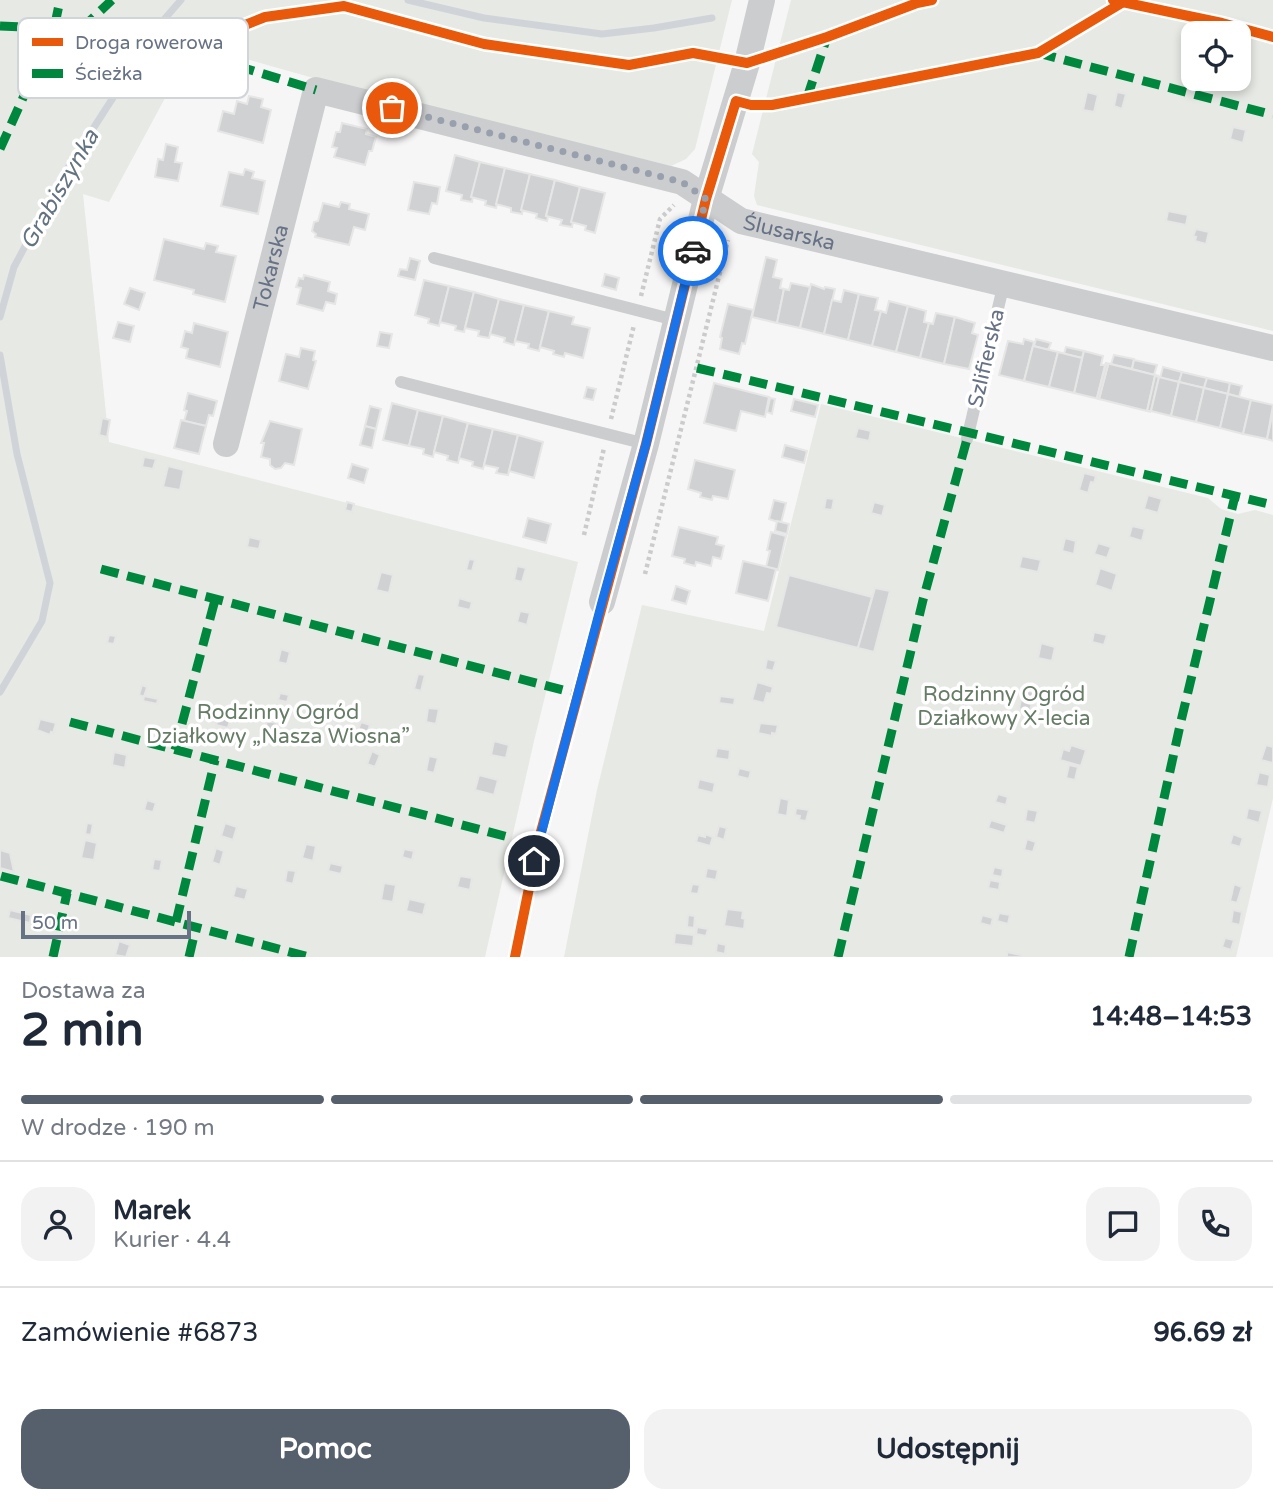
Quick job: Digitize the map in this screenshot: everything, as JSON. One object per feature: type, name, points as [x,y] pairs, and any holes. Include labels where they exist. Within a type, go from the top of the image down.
[{"type":"street","points":[[602,602],[646,444],[706,199],[743,76],[762,0]]},
{"type":"street","name":"Ślusarska","points":[[316,90],[682,182],[741,221],[1273,348]]},
{"type":"street","name":"Tokarska","points":[[226,444],[316,90]]},
{"type":"lane","points":[[433,258],[675,320]]},
{"type":"lane","name":"Szlifierska","points":[[968,436],[1004,283]]},
{"type":"lane","points":[[401,382],[646,444]]},
{"type":"lane","points":[[515,957],[539,839],[602,602]]},
{"type":"path","points":[[639,304],[660,219],[677,199]]},
{"type":"path","points":[[645,574],[726,245],[733,236]]},
{"type":"green space","name":"Rodzinny Ogród Działkowy „Nasza Wiosna”","points":[[0,0],[732,0],[695,149],[686,159],[671,166],[248,60],[248,18],[18,18],[18,98],[165,98],[109,202],[83,194],[109,442],[578,562],[485,957],[0,957]]},
{"type":"green space","points":[[791,0],[1273,0],[1273,331],[757,205],[754,196],[759,162],[752,154]]},
{"type":"green space","name":"Rodzinny Ogród Działkowy X-lecia","points":[[821,404],[1208,498],[1221,509],[1238,514],[1255,510],[1273,515],[1273,798],[1236,957],[564,957],[597,790],[642,605],[764,631]]},
{"type":"building","points":[[1087,92],[1098,95],[1094,112],[1083,110]]},
{"type":"building","points":[[1117,92],[1126,94],[1122,109],[1114,106]]},
{"type":"building","points":[[249,96],[263,99],[261,107],[271,110],[263,143],[218,131],[223,111],[234,114],[237,101],[247,104]]},
{"type":"building","points":[[342,123],[367,129],[366,134],[376,137],[365,165],[334,157],[337,148],[332,147]]},
{"type":"building","points":[[1233,127],[1246,130],[1243,143],[1230,139]]},
{"type":"building","points":[[166,144],[178,147],[175,162],[182,163],[178,181],[155,177],[158,159],[163,160]]},
{"type":"building","points":[[455,155],[480,162],[472,202],[461,200],[462,195],[446,191]]},
{"type":"building","points":[[480,162],[505,168],[496,208],[485,205],[486,201],[471,197]]},
{"type":"building","points":[[505,168],[530,174],[522,214],[496,204]]},
{"type":"building","points":[[245,169],[254,172],[252,178],[265,181],[258,214],[221,206],[229,172],[243,175]]},
{"type":"building","points":[[530,174],[555,180],[547,221],[536,218],[537,214],[521,210]]},
{"type":"building","points":[[555,180],[580,187],[572,227],[560,225],[562,220],[546,216]]},
{"type":"building","points":[[414,182],[440,187],[437,204],[432,203],[429,214],[408,210]]},
{"type":"building","points":[[580,187],[605,193],[595,233],[585,230],[586,226],[571,222]]},
{"type":"building","points":[[341,202],[350,204],[349,209],[369,214],[365,230],[354,227],[349,245],[315,237],[316,234],[312,231],[323,203],[339,207]]},
{"type":"building","points":[[1168,211],[1188,215],[1186,225],[1166,221]]},
{"type":"building","points":[[1196,229],[1209,232],[1206,244],[1195,241],[1196,237],[1193,236]]},
{"type":"building","points":[[164,239],[204,249],[206,243],[218,246],[216,252],[236,256],[225,302],[193,294],[194,290],[154,280]]},
{"type":"building","points":[[766,257],[777,260],[773,277],[782,279],[780,288],[784,289],[777,323],[752,317]]},
{"type":"building","points":[[410,258],[420,261],[415,280],[398,276],[400,269],[407,270]]},
{"type":"building","points":[[605,274],[619,278],[616,290],[602,286]]},
{"type":"building","points":[[304,275],[330,282],[328,291],[337,294],[335,304],[326,302],[323,311],[297,304],[301,288],[296,287],[299,278],[303,279]]},
{"type":"building","points":[[424,280],[449,286],[439,326],[428,323],[429,319],[415,315]]},
{"type":"building","points":[[791,283],[810,287],[800,328],[777,323],[784,289],[789,290]]},
{"type":"building","points":[[811,284],[824,289],[835,289],[824,334],[800,328]]},
{"type":"building","points":[[449,286],[474,292],[464,332],[455,330],[456,326],[440,322]]},
{"type":"building","points":[[130,288],[145,293],[139,310],[124,304]]},
{"type":"building","points":[[844,290],[859,294],[848,340],[824,334],[832,300],[841,302]]},
{"type":"building","points":[[474,292],[499,299],[489,338],[478,336],[479,331],[465,328]]},
{"type":"building","points":[[859,294],[878,298],[875,310],[881,311],[872,346],[848,340]]},
{"type":"building","points":[[499,299],[524,305],[514,345],[504,342],[505,338],[490,334]]},
{"type":"building","points":[[889,301],[908,306],[896,352],[872,346],[881,311],[886,313]]},
{"type":"building","points":[[728,304],[753,310],[745,344],[742,343],[739,354],[720,349],[720,337]]},
{"type":"building","points":[[524,305],[549,311],[539,351],[528,348],[529,344],[515,341]]},
{"type":"building","points":[[908,306],[926,311],[924,322],[929,323],[920,358],[896,352]]},
{"type":"building","points":[[549,311],[574,317],[572,324],[590,328],[583,358],[565,353],[564,357],[540,347]]},
{"type":"building","points":[[936,313],[955,317],[944,364],[920,358],[929,323],[933,324]]},
{"type":"building","points":[[955,317],[975,323],[972,333],[978,335],[969,369],[944,364]]},
{"type":"building","points":[[118,322],[134,326],[130,342],[113,338]]},
{"type":"building","points":[[194,323],[228,332],[220,367],[186,358],[188,349],[181,347],[185,331],[192,333]]},
{"type":"building","points":[[380,332],[392,334],[389,348],[377,346]]},
{"type":"building","points":[[1024,339],[1034,342],[1024,381],[999,375],[1008,341],[1023,344]]},
{"type":"building","points":[[1036,339],[1051,343],[1048,350],[1034,346]]},
{"type":"building","points":[[1033,346],[1058,352],[1049,387],[1024,381]]},
{"type":"building","points":[[1066,347],[1084,351],[1082,358],[1064,354]]},
{"type":"building","points":[[301,348],[315,351],[313,360],[316,361],[308,389],[279,381],[286,354],[299,357]]},
{"type":"building","points":[[1084,351],[1103,356],[1101,365],[1105,365],[1097,398],[1099,399],[1074,393]]},
{"type":"building","points":[[1058,352],[1082,358],[1074,393],[1049,387]]},
{"type":"building","points":[[1114,355],[1134,359],[1132,369],[1111,364]]},
{"type":"building","points":[[1134,360],[1157,365],[1154,375],[1132,369]]},
{"type":"building","points":[[1106,363],[1159,376],[1155,376],[1147,411],[1099,399],[1108,365],[1105,365]]},
{"type":"building","points":[[1106,364],[1108,365],[1099,399],[1097,398]]},
{"type":"building","points":[[1163,367],[1182,372],[1179,382],[1160,378]]},
{"type":"building","points":[[1182,372],[1207,378],[1204,388],[1179,382]]},
{"type":"building","points":[[1155,376],[1159,377],[1151,411],[1147,411]]},
{"type":"building","points":[[1159,377],[1179,382],[1171,416],[1151,411]]},
{"type":"building","points":[[1207,378],[1230,383],[1228,394],[1204,388]]},
{"type":"building","points":[[1179,382],[1204,388],[1196,422],[1171,416]]},
{"type":"building","points":[[714,383],[769,397],[765,417],[741,411],[736,431],[704,423]]},
{"type":"building","points":[[1230,383],[1242,386],[1239,397],[1228,394]]},
{"type":"building","points":[[587,387],[596,389],[593,400],[584,398]]},
{"type":"building","points":[[1204,388],[1228,394],[1220,428],[1196,422]]},
{"type":"building","points":[[188,393],[217,401],[213,416],[209,415],[206,426],[184,421]]},
{"type":"building","points":[[1228,394],[1251,400],[1243,434],[1220,428]]},
{"type":"building","points":[[770,398],[775,399],[772,414],[767,412]]},
{"type":"building","points":[[794,399],[818,405],[815,417],[791,411]]},
{"type":"building","points":[[1251,400],[1273,405],[1267,439],[1243,434]]},
{"type":"building","points":[[392,403],[418,410],[409,446],[383,440]]},
{"type":"building","points":[[370,406],[381,409],[376,429],[365,426]]},
{"type":"building","points":[[418,410],[443,416],[433,457],[423,454],[424,449],[409,446]]},
{"type":"building","points":[[1273,412],[1273,441],[1267,439]]},
{"type":"building","points":[[443,416],[468,423],[458,463],[447,460],[448,456],[434,452]]},
{"type":"building","points":[[102,418],[110,420],[107,437],[99,435]]},
{"type":"building","points":[[181,420],[206,426],[199,454],[174,448]]},
{"type":"building","points":[[270,421],[302,429],[294,465],[285,463],[281,468],[275,469],[270,465],[270,459],[261,457],[264,443],[261,443]]},
{"type":"building","points":[[468,423],[493,429],[483,469],[472,466],[473,462],[459,458]]},
{"type":"building","points":[[365,426],[376,429],[372,448],[360,445]]},
{"type":"building","points":[[858,428],[871,431],[869,441],[855,438]]},
{"type":"building","points":[[493,429],[518,435],[508,475],[496,473],[498,468],[484,465]]},
{"type":"building","points":[[518,435],[543,442],[534,478],[509,471]]},
{"type":"building","points":[[785,445],[807,451],[804,463],[782,457]]},
{"type":"building","points":[[144,457],[156,459],[153,469],[142,467]]},
{"type":"building","points":[[695,460],[735,470],[728,499],[713,496],[712,500],[700,497],[701,493],[688,489]]},
{"type":"building","points":[[352,464],[368,469],[364,483],[348,478]]},
{"type":"building","points":[[168,466],[184,470],[180,490],[163,487]]},
{"type":"building","points":[[1084,473],[1096,476],[1088,493],[1079,490]]},
{"type":"building","points":[[1148,495],[1162,499],[1158,513],[1144,509]]},
{"type":"building","points":[[826,498],[834,499],[832,510],[824,509]]},
{"type":"building","points":[[774,500],[786,503],[781,523],[769,519]]},
{"type":"building","points":[[347,502],[354,504],[352,512],[345,510]]},
{"type":"building","points":[[874,502],[885,505],[882,516],[871,513]]},
{"type":"building","points":[[528,518],[551,524],[546,543],[523,537]]},
{"type":"building","points":[[777,521],[789,524],[787,534],[775,531]]},
{"type":"building","points":[[1132,526],[1145,529],[1142,541],[1129,537]]},
{"type":"building","points":[[679,527],[718,537],[716,544],[724,546],[721,559],[713,557],[711,566],[696,562],[695,566],[684,563],[685,559],[672,556]]},
{"type":"building","points":[[771,532],[786,536],[778,570],[766,567]]},
{"type":"building","points":[[249,537],[261,540],[259,549],[247,547]]},
{"type":"building","points":[[1065,538],[1076,541],[1074,554],[1062,551]]},
{"type":"building","points":[[1098,543],[1111,547],[1107,558],[1094,554]]},
{"type":"building","points":[[1022,556],[1041,560],[1038,572],[1019,568]]},
{"type":"building","points":[[469,559],[475,560],[472,571],[466,570]]},
{"type":"building","points":[[743,561],[776,569],[768,601],[736,593]]},
{"type":"building","points":[[517,566],[526,568],[522,582],[514,580]]},
{"type":"building","points":[[1100,568],[1117,574],[1112,591],[1095,585]]},
{"type":"building","points":[[381,572],[393,575],[389,593],[376,590]]},
{"type":"building","points":[[789,575],[872,597],[858,648],[776,627]]},
{"type":"building","points":[[676,586],[690,591],[686,604],[672,600]]},
{"type":"building","points":[[875,588],[890,591],[874,652],[858,648]]},
{"type":"building","points":[[459,598],[472,602],[470,610],[457,607]]},
{"type":"building","points":[[520,611],[530,613],[527,625],[517,622]]},
{"type":"building","points":[[1094,632],[1107,635],[1104,645],[1092,642]]},
{"type":"building","points":[[109,635],[116,636],[114,644],[107,643]]},
{"type":"building","points":[[1041,643],[1055,647],[1052,661],[1038,658]]},
{"type":"building","points":[[281,649],[290,652],[287,664],[278,662]]},
{"type":"building","points":[[767,659],[776,661],[773,671],[765,669]]},
{"type":"building","points":[[418,674],[425,675],[421,691],[414,689]]},
{"type":"building","points":[[757,682],[773,687],[771,694],[767,693],[764,703],[752,700]]},
{"type":"building","points":[[142,685],[147,687],[144,697],[139,695]]},
{"type":"building","points":[[1053,687],[1066,690],[1064,700],[1051,697]]},
{"type":"building","points":[[1023,690],[1034,692],[1030,712],[1019,709]]},
{"type":"building","points":[[280,693],[289,695],[287,702],[278,700]]},
{"type":"building","points":[[144,696],[158,699],[157,704],[143,701]]},
{"type":"building","points":[[720,696],[735,698],[734,705],[719,703]]},
{"type":"building","points":[[428,708],[439,709],[436,724],[426,722]]},
{"type":"building","points":[[219,713],[231,716],[228,728],[216,725]]},
{"type":"building","points":[[40,719],[56,723],[53,733],[50,735],[37,730]]},
{"type":"building","points":[[267,721],[277,723],[274,737],[264,734]]},
{"type":"building","points":[[361,722],[370,725],[365,739],[356,736]]},
{"type":"building","points":[[760,723],[778,725],[776,734],[772,733],[772,736],[758,733]]},
{"type":"building","points":[[494,741],[509,745],[506,758],[491,755]]},
{"type":"building","points":[[1071,745],[1086,750],[1081,766],[1060,760],[1063,749],[1069,751]]},
{"type":"building","points":[[1266,745],[1273,747],[1273,763],[1261,760]]},
{"type":"building","points":[[717,748],[730,750],[729,760],[715,758]]},
{"type":"building","points":[[372,751],[380,755],[375,767],[367,764]]},
{"type":"building","points":[[114,752],[127,755],[125,768],[112,765]]},
{"type":"building","points":[[429,756],[438,758],[434,773],[426,771]]},
{"type":"building","points":[[1069,765],[1078,767],[1075,780],[1066,778]]},
{"type":"building","points":[[739,768],[751,771],[749,779],[737,776]]},
{"type":"building","points":[[1259,772],[1270,775],[1268,787],[1256,785]]},
{"type":"building","points":[[479,775],[498,780],[494,795],[475,790]]},
{"type":"building","points":[[699,779],[715,783],[713,793],[697,789]]},
{"type":"building","points":[[998,794],[1008,797],[1006,805],[995,802]]},
{"type":"building","points":[[780,798],[789,800],[787,816],[777,814]]},
{"type":"building","points":[[147,800],[156,803],[153,812],[144,810]]},
{"type":"building","points":[[796,808],[809,810],[806,821],[799,820],[800,816],[795,815]]},
{"type":"building","points":[[1248,808],[1262,811],[1259,823],[1246,819]]},
{"type":"building","points":[[1027,809],[1038,811],[1035,823],[1025,821]]},
{"type":"building","points":[[991,820],[1007,825],[1004,833],[988,828]]},
{"type":"building","points":[[87,823],[93,824],[91,835],[85,834]]},
{"type":"building","points":[[225,823],[237,827],[233,840],[221,836]]},
{"type":"building","points":[[719,826],[727,828],[724,840],[716,837]]},
{"type":"building","points":[[705,834],[713,837],[710,846],[696,842],[698,835],[705,837]]},
{"type":"building","points":[[1233,834],[1243,838],[1240,847],[1230,844]]},
{"type":"building","points":[[1027,839],[1036,842],[1033,852],[1024,850]]},
{"type":"building","points":[[85,840],[97,843],[94,860],[81,858]]},
{"type":"building","points":[[306,844],[316,846],[313,861],[302,858]]},
{"type":"building","points":[[216,848],[224,851],[220,865],[212,862]]},
{"type":"building","points":[[404,849],[414,851],[412,860],[402,857]]},
{"type":"building","points":[[0,850],[10,853],[14,872],[0,868]]},
{"type":"building","points":[[154,859],[162,860],[160,871],[152,870]]},
{"type":"building","points":[[330,863],[343,866],[341,874],[328,871]]},
{"type":"building","points":[[994,867],[1003,869],[1002,877],[992,875]]},
{"type":"building","points":[[707,868],[718,870],[716,880],[705,878]]},
{"type":"building","points":[[287,870],[296,871],[293,884],[285,882]]},
{"type":"building","points":[[460,876],[472,878],[470,890],[457,887]]},
{"type":"building","points":[[990,880],[1000,882],[999,890],[988,888]]},
{"type":"building","points":[[384,883],[396,885],[393,902],[381,900]]},
{"type":"building","points":[[692,884],[700,885],[698,894],[690,893]]},
{"type":"building","points":[[1234,884],[1242,887],[1237,903],[1230,901]]},
{"type":"building","points":[[236,886],[248,889],[245,900],[233,897]]},
{"type":"building","points":[[409,899],[426,903],[423,915],[406,911]]},
{"type":"building","points":[[727,909],[743,911],[744,929],[724,926]]},
{"type":"building","points":[[10,910],[31,915],[30,923],[8,918]]},
{"type":"building","points":[[1233,910],[1242,912],[1240,925],[1231,923]]},
{"type":"building","points":[[999,913],[1010,915],[1008,924],[997,921]]},
{"type":"building","points":[[688,915],[695,916],[694,928],[687,927]]},
{"type":"building","points":[[982,915],[993,918],[991,926],[980,923]]},
{"type":"building","points":[[697,927],[708,929],[706,936],[696,934]]},
{"type":"building","points":[[675,933],[694,935],[693,946],[674,944]]},
{"type":"building","points":[[1225,938],[1234,940],[1231,950],[1222,947]]},
{"type":"building","points":[[119,941],[130,945],[126,957],[115,955]]},
{"type":"building","points":[[717,943],[726,945],[725,954],[716,952]]},
{"type":"building","points":[[1007,952],[1021,955],[1007,957]]},
{"type":"waterway","name":"Grabiszynka","points":[[165,18],[181,0]]},
{"type":"waterway","name":"Grabiszynka","points":[[408,0],[484,18],[602,34],[712,18]]},
{"type":"waterway","name":"Grabiszynka","points":[[0,317],[14,267],[62,177],[113,98]]},
{"type":"waterway","name":"Grabiszynka","points":[[0,355],[17,454],[50,583],[42,621],[0,692]]},
{"type":"marked path","points":[[56,18],[60,0]]},
{"type":"marked path","points":[[93,18],[112,0]]},
{"type":"marked path","points":[[0,26],[18,27]]},
{"type":"marked path","points":[[807,98],[827,37]]},
{"type":"marked path","points":[[1038,53],[1273,115]]},
{"type":"marked path","points":[[248,69],[316,90]]},
{"type":"marked path","points":[[0,149],[23,98]]},
{"type":"marked path","points":[[697,368],[1273,505]]},
{"type":"marked path","points":[[838,957],[923,600],[967,439]]},
{"type":"marked path","points":[[1129,957],[1181,721],[1235,496]]},
{"type":"marked path","points":[[101,569],[578,694]]},
{"type":"marked path","points":[[175,750],[215,600]]},
{"type":"marked path","points":[[70,722],[512,838]]},
{"type":"marked path","points":[[176,922],[215,760]]},
{"type":"marked path","points":[[1,876],[309,957]]},
{"type":"marked path","points":[[53,957],[67,893]]},
{"type":"marked path","points":[[189,957],[196,927]]},
{"type":"cycle path","points":[[248,24],[265,17],[344,6],[484,44],[629,65],[693,53],[747,63],[932,0]]},
{"type":"cycle path","points":[[1113,0],[1222,23],[1273,37]]},
{"type":"cycle path","points":[[515,957],[539,839],[646,444],[706,199],[736,101],[751,105],[772,105],[1038,53],[1125,1]]},
{"type":"way so far","points":[[392,108],[682,182],[706,199],[693,251]]},
{"type":"route","points":[[534,861],[646,444],[693,251]]}]
